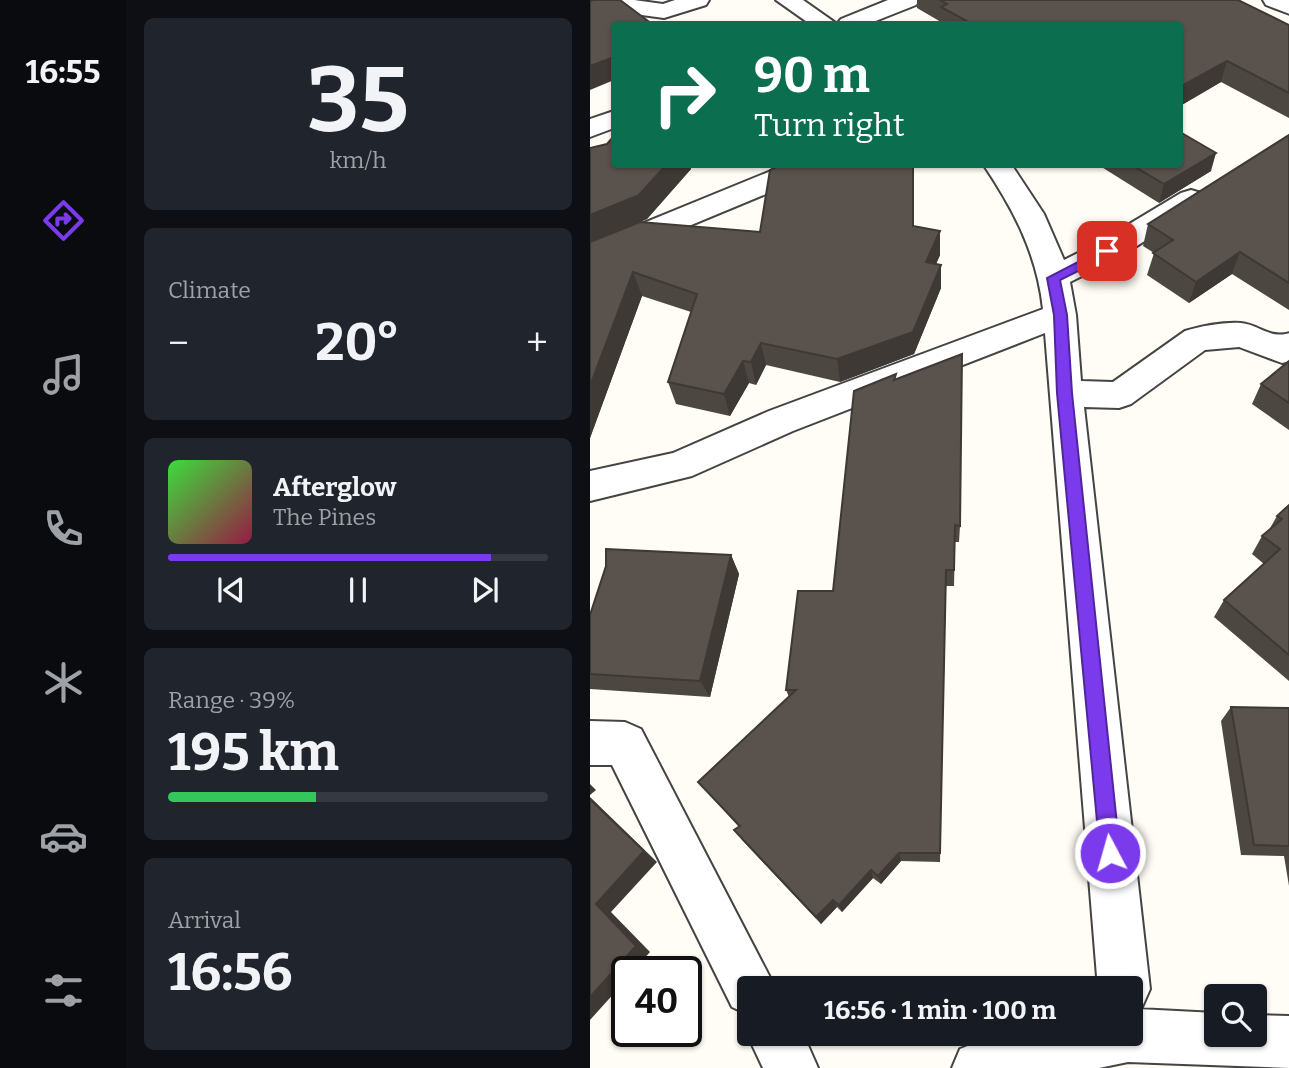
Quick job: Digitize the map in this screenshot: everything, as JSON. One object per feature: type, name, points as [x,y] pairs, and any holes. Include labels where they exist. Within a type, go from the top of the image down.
[{"type":"street","points":[[590,1],[664,11],[698,0]]},
{"type":"street","points":[[787,0],[821,21]]},
{"type":"street","points":[[856,21],[908,0]]},
{"type":"street","points":[[1274,0],[1289,7]]},
{"type":"street","points":[[590,129],[611,120]]},
{"type":"street","points":[[590,257],[804,168]]},
{"type":"street","points":[[1000,168],[1035,227],[1057,297],[1122,976]]},
{"type":"street","points":[[590,486],[679,466],[1057,297],[1107,251],[1211,187]]},
{"type":"street","points":[[1065,393],[1119,395],[1197,339],[1242,335],[1282,351],[1289,345]]},
{"type":"street","points":[[590,743],[625,744],[743,976]]},
{"type":"street","points":[[1143,1033],[1289,1043]]},
{"type":"street","points":[[780,1046],[791,1068]]},
{"type":"street","points":[[979,1068],[1070,1046]]},
{"type":"building","points":[[620,0],[648,21],[611,21],[611,58],[590,66],[590,1]]},
{"type":"building","points":[[940,0],[1238,0],[1289,25],[1289,93],[1227,61],[1183,85],[1183,21],[967,21],[941,7],[947,4]]},
{"type":"building","points":[[1183,134],[1216,153],[1164,184],[1137,168],[1183,168]]},
{"type":"building","points":[[1289,135],[1289,283],[1240,252],[1196,282],[1153,253],[1173,240],[1148,224]]},
{"type":"building","points":[[611,139],[611,168],[663,168],[639,195],[590,215],[590,148],[607,144]]},
{"type":"building","points":[[913,168],[913,226],[940,231],[926,262],[941,265],[913,332],[837,359],[761,343],[751,362],[743,361],[724,394],[668,382],[697,294],[633,272],[590,386],[590,242],[640,222],[760,232],[770,170]]},
{"type":"building","points":[[962,354],[960,526],[955,525],[954,570],[946,570],[940,853],[899,853],[878,876],[871,870],[839,905],[833,900],[816,917],[734,830],[740,826],[698,782],[796,690],[786,690],[798,591],[833,591],[854,391],[896,374],[894,380]]},
{"type":"building","points":[[1289,361],[1289,403],[1261,384]]},
{"type":"building","points":[[1289,505],[1289,655],[1224,600],[1280,549],[1262,536],[1282,519],[1277,516]]},
{"type":"building","points":[[606,549],[731,555],[700,681],[590,674],[590,615],[606,566]]},
{"type":"building","points":[[1231,707],[1289,708],[1289,846],[1254,845]]},
{"type":"building","points":[[590,799],[644,851],[596,904],[636,946],[627,956],[611,956],[611,974],[590,997]]},
{"type":"route","points":[[1107,251],[1053,278],[1060,315],[1065,393],[1110,853]]}]
